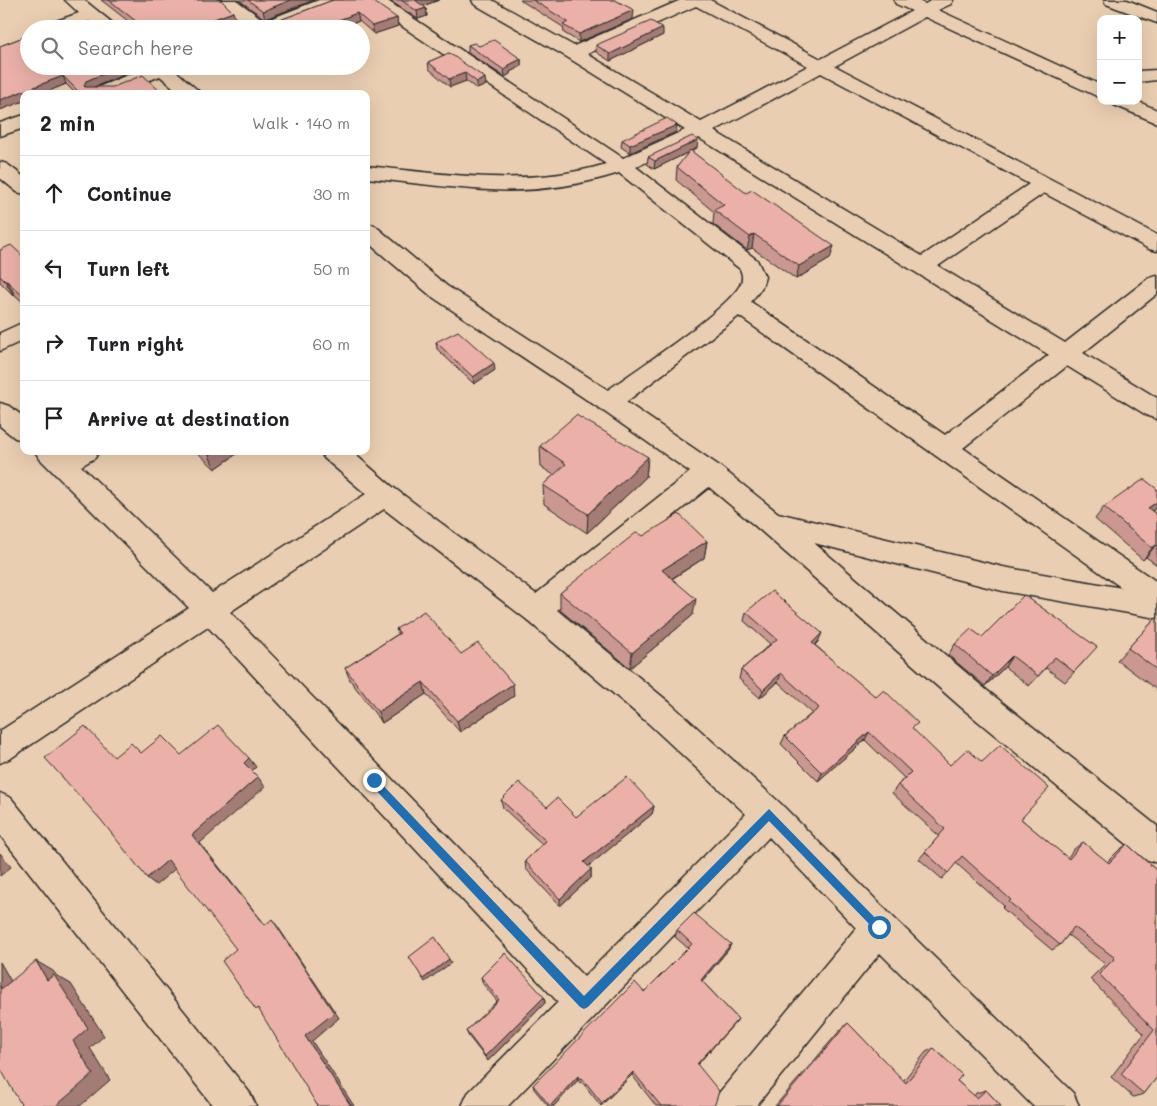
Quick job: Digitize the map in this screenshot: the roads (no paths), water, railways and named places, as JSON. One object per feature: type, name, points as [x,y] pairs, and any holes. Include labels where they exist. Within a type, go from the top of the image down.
[{"type":"street","points":[[73,0],[100,20]]},
{"type":"street","points":[[226,0],[250,20]]},
{"type":"street","points":[[281,20],[335,0]]},
{"type":"street","points":[[375,0],[622,166],[749,265],[754,277],[752,287],[738,304],[718,321],[608,402]]},
{"type":"street","points":[[480,0],[573,53],[1157,410]]},
{"type":"street","points":[[573,53],[696,0],[1157,244]]},
{"type":"street","points":[[902,0],[1097,90]]},
{"type":"street","points":[[370,172],[490,184],[537,182],[589,176],[622,166],[699,131],[945,0]]},
{"type":"street","points":[[1112,0],[1157,18]]},
{"type":"street","points":[[76,20],[92,14]]},
{"type":"street","points":[[108,90],[144,75]]},
{"type":"street","points":[[173,75],[189,90]]},
{"type":"street","points":[[1142,76],[1157,75]]},
{"type":"street","points":[[1075,81],[1097,79]]},
{"type":"street","points":[[1130,105],[1157,117]]},
{"type":"street","points":[[0,130],[20,122]]},
{"type":"street","points":[[0,168],[20,185]]},
{"type":"street","points":[[922,267],[1043,184]]},
{"type":"street","points":[[370,233],[439,291],[608,402],[709,472],[770,522],[973,698],[1157,847]]},
{"type":"street","points":[[946,448],[1157,283]]},
{"type":"street","points":[[738,304],[1157,596]]},
{"type":"street","points":[[0,343],[20,332]]},
{"type":"street","points":[[0,412],[20,428]]},
{"type":"street","points":[[66,455],[211,611],[584,1003]]},
{"type":"street","points":[[338,455],[385,495],[536,610],[659,713],[769,814],[879,927],[1060,1106]]},
{"type":"street","points":[[536,610],[709,472]]},
{"type":"street","points":[[0,748],[385,495]]},
{"type":"street","points":[[770,522],[1003,579],[1157,606]]},
{"type":"street","points":[[0,809],[237,1106]]},
{"type":"street","points":[[499,1100],[584,1003],[769,814]]},
{"type":"street","points":[[732,1106],[879,927]]}]
